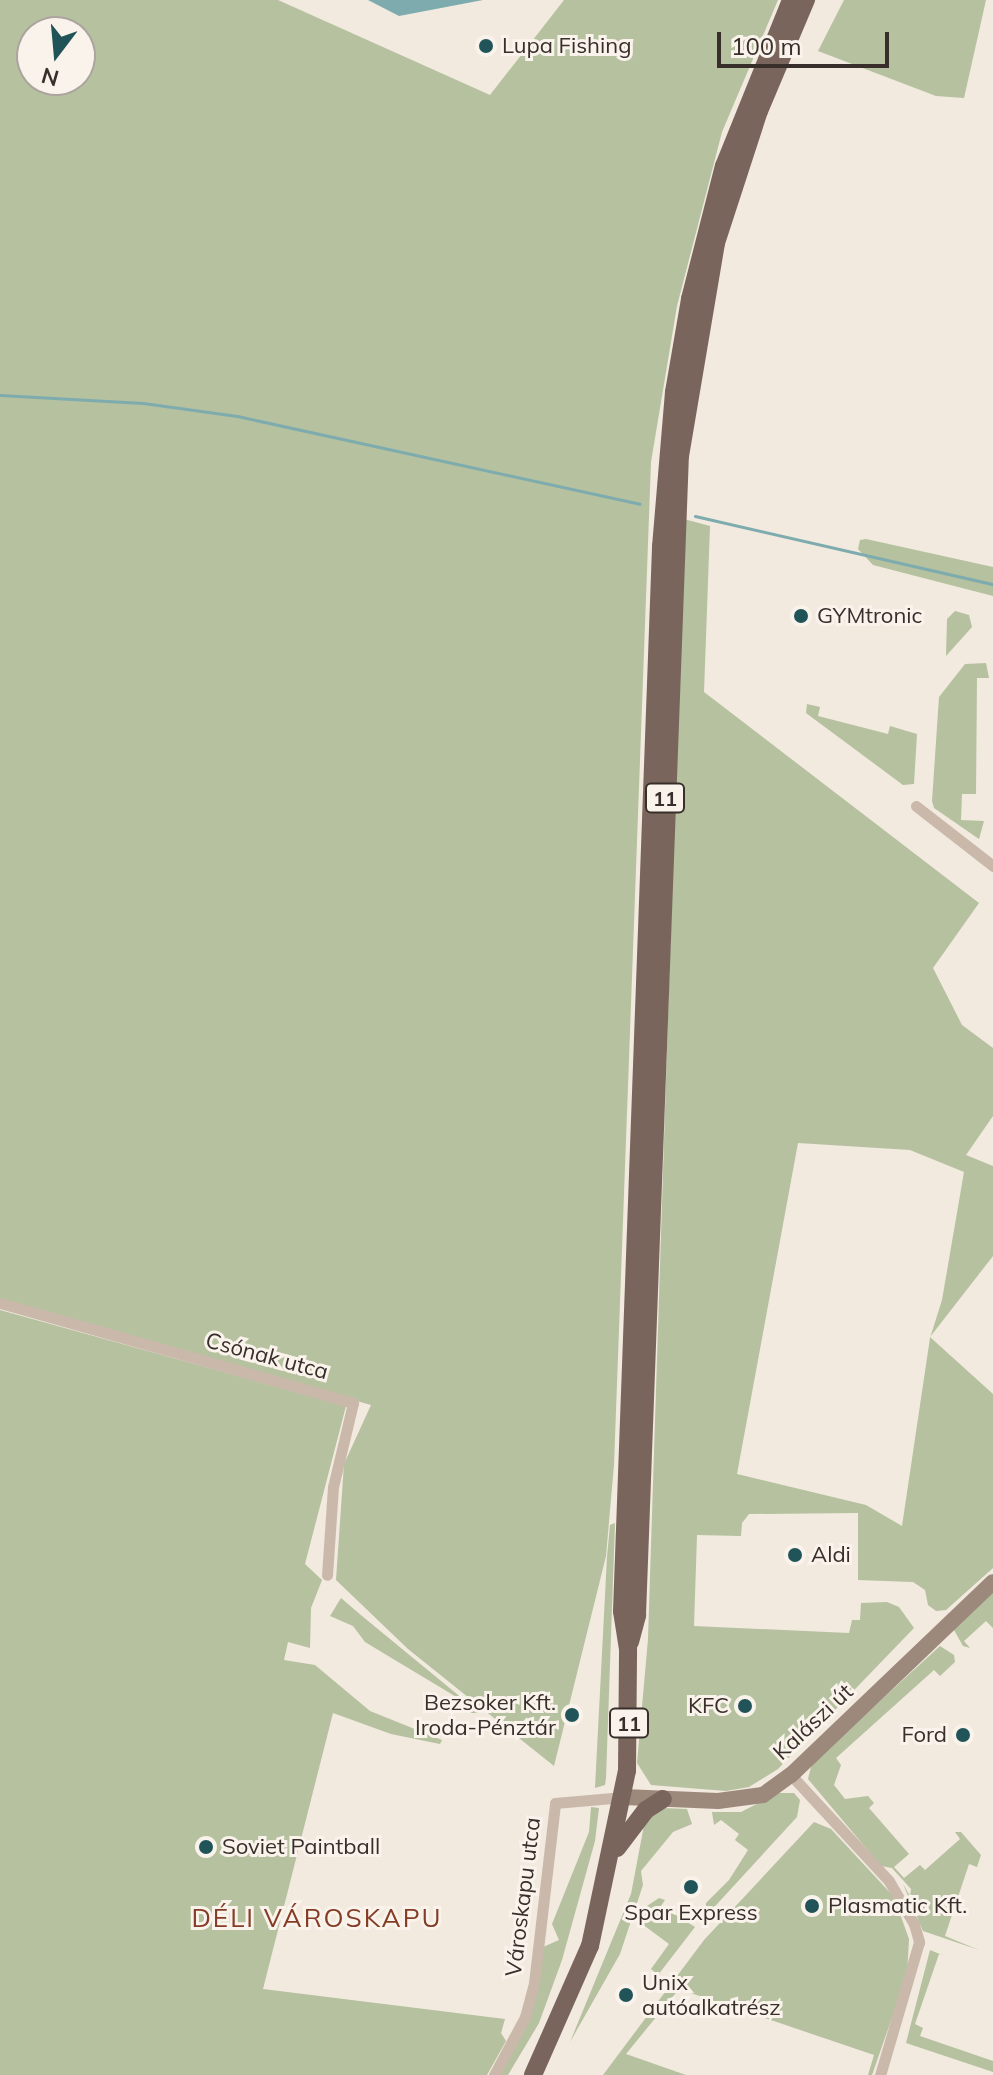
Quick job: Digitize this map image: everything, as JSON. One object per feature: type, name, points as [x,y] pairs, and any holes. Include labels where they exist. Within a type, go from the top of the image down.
[{"type":"main road","name":"11","points":[[533,2075],[578,1980],[613,1854],[624,1797],[628,1649],[622,1611],[667,454],[703,241],[746,105],[791,0]]},
{"type":"main road","name":"11","points":[[628,1649],[637,1615],[680,456],[716,243],[759,111],[806,0]]},
{"type":"main road","name":"Kalászi út","points":[[624,1797],[745,1800],[763,1795],[791,1775],[993,1582]]},
{"type":"main road","points":[[613,1854],[646,1810],[663,1799]]},
{"type":"street","points":[[916,806],[993,866]]},
{"type":"street","name":"Csónak utca","points":[[0,1303],[353,1403],[333,1487],[327,1575]]},
{"type":"street","points":[[791,1775],[889,1881],[914,1924],[919,1942],[880,2075]]},
{"type":"street","name":"Városkapu utca","points":[[494,2075],[525,2017],[555,1803],[624,1797]]},
{"type":"green space","points":[[0,0],[278,0],[490,95],[564,0],[778,0],[722,132],[677,306],[651,462],[614,1465],[606,1556],[554,1766],[408,1649],[336,1580],[344,1464],[371,1405],[0,1300]]},
{"type":"green space","points":[[844,0],[986,0],[964,98],[936,96],[818,51]]},
{"type":"green space","points":[[684,519],[710,526],[704,692],[979,903],[933,968],[962,1025],[993,1048],[993,1116],[966,1155],[993,1166],[993,1256],[931,1336],[942,1300],[964,1172],[910,1150],[798,1143],[737,1474],[866,1505],[902,1526],[930,1337],[993,1394],[993,1568],[946,1610],[936,1611],[928,1605],[925,1590],[913,1582],[858,1580],[858,1513],[749,1514],[742,1523],[741,1536],[697,1535],[694,1626],[849,1633],[852,1620],[860,1620],[861,1603],[887,1602],[899,1607],[914,1628],[778,1769],[749,1787],[726,1791],[651,1785],[637,1763],[648,1639]]},
{"type":"green space","points":[[860,540],[993,567],[993,596],[873,565],[858,549]]},
{"type":"green space","points":[[955,611],[969,615],[972,627],[946,656],[947,619]]},
{"type":"green space","points":[[986,663],[989,678],[977,678],[976,794],[962,794],[961,820],[984,821],[979,839],[934,808],[932,801],[939,697],[965,664]]},
{"type":"green space","points":[[807,704],[820,707],[818,716],[888,734],[890,726],[917,734],[914,784],[903,785],[806,713]]},
{"type":"green space","points":[[0,1310],[346,1406],[305,1564],[322,1580],[311,1608],[310,1648],[288,1642],[284,1660],[315,1665],[370,1711],[442,1740],[440,1744],[391,1734],[333,1713],[263,1989],[505,2019],[501,2033],[506,2041],[487,2075],[0,2075]]},
{"type":"green space","points":[[615,1523],[606,1778],[605,1785],[595,1788],[607,1557],[610,1525]]},
{"type":"green space","points":[[993,1590],[993,1628],[986,1621],[964,1641],[970,1648],[963,1646],[954,1630]]},
{"type":"green space","points":[[341,1598],[480,1713],[467,1713],[458,1698],[365,1642],[353,1626],[330,1616]]},
{"type":"green space","points":[[940,1646],[954,1655],[955,1662],[940,1676],[934,1670],[836,1758],[841,1765],[834,1785],[845,1799],[868,1796],[874,1803],[869,1808],[909,1854],[894,1867],[904,1878],[920,1865],[925,1870],[960,1839],[955,1832],[961,1832],[981,1855],[977,1867],[969,1864],[945,1936],[979,1950],[923,1931],[903,1884],[910,1896],[911,1889],[892,1868],[881,1866],[808,1779],[812,1763]]},
{"type":"green space","points":[[778,1793],[794,1793],[800,1800],[797,1817],[706,1916],[706,1903],[729,1880],[748,1850],[735,1840],[739,1834],[721,1820],[714,1825],[712,1812],[741,1812]]},
{"type":"green space","points":[[591,1807],[599,1808],[595,1841],[562,1960],[539,2023],[508,2075],[498,2075],[537,1992],[543,1947],[559,1940],[552,1924],[589,1832]]},
{"type":"green space","points":[[662,1808],[687,1809],[692,1824],[673,1832],[641,1871],[643,1885],[620,1954],[570,2042],[631,1894],[645,1820]]},
{"type":"green space","points":[[814,1822],[831,1829],[894,1897],[909,1939],[907,1975],[872,2075],[868,2075],[874,2055],[679,1989],[626,2054],[686,2075],[603,2075],[704,1940]]},
{"type":"green space","points":[[659,1898],[665,1900],[661,1906],[695,1927],[658,1975],[651,1969],[669,1944],[642,1924],[647,1906]]},
{"type":"green space","points":[[930,1950],[947,1957],[939,1954],[915,2024],[923,2028],[920,2036],[993,2061],[993,2072],[906,2043]]},
{"type":"water","points":[[368,0],[483,0],[399,16]]},
{"type":"waterway","points":[[0,395],[143,403],[237,416],[639,504]]},
{"type":"waterway","points":[[695,516],[993,584]]},
{"type":"place","name":"Lupa Fishing","points":[[486,46]]},
{"type":"place","name":"GYMtronic","points":[[801,616]]},
{"type":"place","name":"Aldi","points":[[795,1555]]},
{"type":"place","name":"KFC","points":[[745,1706]]},
{"type":"place","name":"Bezsoker Kft. Iroda-Pénztár","points":[[572,1715]]},
{"type":"place","name":"Ford","points":[[963,1735]]},
{"type":"place","name":"Soviet Paintball","points":[[206,1847]]},
{"type":"place","name":"Spar Express","points":[[691,1887]]},
{"type":"place","name":"Plasmatic Kft.","points":[[812,1906]]},
{"type":"place","name":"Unix autóalkatrész","points":[[626,1995]]},
{"type":"district","name":"DÉLI VÁROSKAPU","points":[[317,1918]]}]
